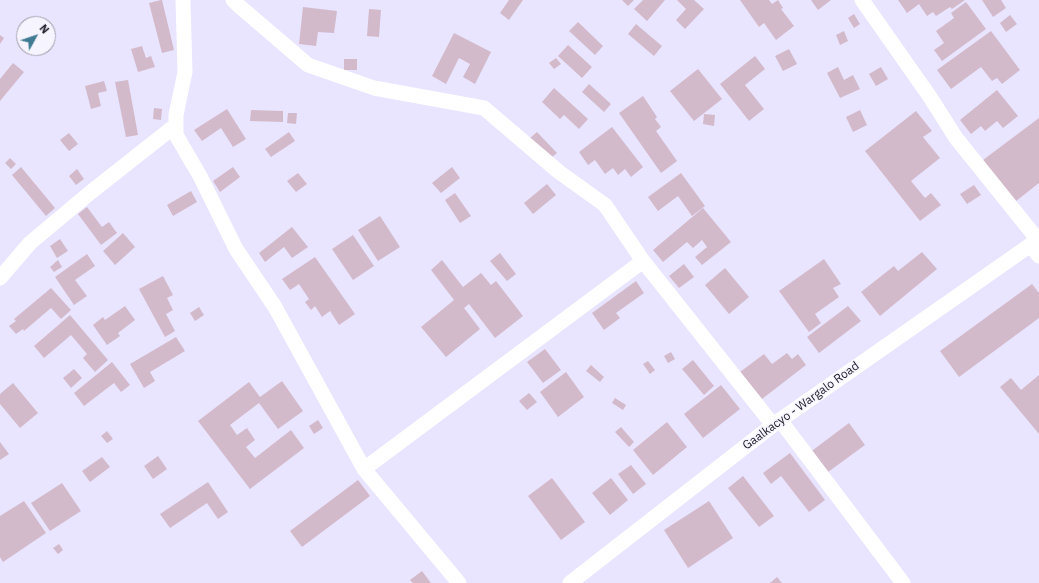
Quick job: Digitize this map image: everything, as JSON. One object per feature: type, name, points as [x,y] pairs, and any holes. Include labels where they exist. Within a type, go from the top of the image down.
[{"type":"street","points":[[183,0],[185,72],[176,115],[176,135],[200,176],[236,249],[275,307],[364,469],[459,583]]},
{"type":"street","points":[[233,0],[308,65],[374,88],[484,108],[559,172],[605,205],[643,261],[776,422],[902,583]]},
{"type":"street","points":[[862,0],[930,97],[956,138],[1036,245]]},
{"type":"street","points":[[0,278],[30,243],[91,192],[176,125]]},
{"type":"street","name":"Gaalkacyo - Wargalo Road","points":[[570,583],[776,422],[1036,245]]},
{"type":"street","points":[[364,469],[643,261]]},
{"type":"building","points":[[162,0],[174,50],[162,53],[149,3]]},
{"type":"building","points":[[509,0],[523,0],[509,20],[500,13]]},
{"type":"building","points":[[622,0],[634,0],[628,6]]},
{"type":"building","points":[[643,0],[665,0],[647,21],[634,9]]},
{"type":"building","points":[[677,0],[694,0],[704,9],[685,29],[676,20],[686,9]]},
{"type":"building","points":[[740,0],[769,0],[772,4],[778,0],[783,8],[781,9],[794,26],[776,40],[764,23],[759,27]]},
{"type":"building","points":[[811,0],[831,0],[818,10]]},
{"type":"building","points":[[898,0],[965,0],[952,9],[950,7],[936,16],[933,12],[927,16],[919,4],[907,13]]},
{"type":"building","points":[[982,0],[1001,0],[1006,8],[993,17]]},
{"type":"building","points":[[966,2],[986,29],[942,61],[934,50],[944,43],[936,31],[954,18],[951,13]]},
{"type":"building","points":[[303,7],[337,11],[334,33],[318,32],[316,46],[299,44]]},
{"type":"building","points":[[369,9],[381,10],[379,37],[367,36]]},
{"type":"building","points":[[854,14],[860,24],[854,28],[848,18]]},
{"type":"building","points":[[1010,15],[1017,24],[1006,32],[1000,23]]},
{"type":"building","points":[[578,22],[603,46],[595,55],[569,31]]},
{"type":"building","points":[[636,24],[662,46],[654,56],[628,34]]},
{"type":"building","points":[[844,31],[848,41],[840,45],[836,35]]},
{"type":"building","points":[[991,31],[1020,70],[1002,84],[997,78],[992,81],[981,67],[951,89],[937,70]]},
{"type":"building","points":[[454,33],[491,52],[475,84],[463,77],[470,64],[459,58],[446,84],[432,76]]},
{"type":"building","points":[[0,35],[4,38],[0,44]]},
{"type":"building","points":[[568,45],[592,67],[582,78],[558,56]]},
{"type":"building","points":[[142,46],[146,58],[151,56],[155,67],[138,72],[131,49]]},
{"type":"building","points":[[789,49],[797,64],[783,71],[775,56]]},
{"type":"building","points":[[755,56],[765,69],[745,85],[764,109],[749,121],[720,84]]},
{"type":"building","points":[[556,58],[561,64],[554,69],[549,63]]},
{"type":"building","points":[[344,59],[357,59],[357,70],[344,70]]},
{"type":"building","points":[[13,63],[24,72],[0,101],[0,79]]},
{"type":"building","points":[[838,67],[844,80],[853,75],[860,89],[840,98],[827,73]]},
{"type":"building","points":[[881,67],[888,79],[876,86],[869,74]]},
{"type":"building","points":[[698,69],[722,99],[694,121],[670,91]]},
{"type":"building","points":[[128,80],[138,135],[126,137],[115,82]]},
{"type":"building","points":[[104,81],[107,91],[98,93],[101,106],[91,109],[85,86]]},
{"type":"building","points":[[589,84],[611,104],[604,112],[582,92]]},
{"type":"building","points":[[554,88],[588,119],[579,129],[564,115],[560,119],[542,102]]},
{"type":"building","points":[[997,90],[1018,116],[1003,128],[997,121],[985,131],[981,126],[971,134],[960,120]]},
{"type":"building","points":[[643,96],[657,117],[655,119],[661,127],[656,131],[677,161],[661,173],[619,113]]},
{"type":"building","points":[[154,108],[162,109],[161,120],[153,119]]},
{"type":"building","points":[[227,109],[246,139],[233,147],[221,128],[202,141],[194,130]]},
{"type":"building","points":[[251,110],[283,111],[283,122],[250,121]]},
{"type":"building","points":[[860,110],[867,125],[853,132],[846,117]]},
{"type":"building","points":[[916,111],[932,131],[923,137],[940,158],[911,181],[925,198],[931,193],[941,205],[920,221],[865,151]]},
{"type":"building","points":[[288,113],[297,113],[296,124],[287,123]]},
{"type":"building","points":[[704,114],[715,115],[714,126],[703,124]]},
{"type":"building","points":[[1039,118],[1039,183],[1011,205],[979,163]]},
{"type":"building","points":[[612,127],[643,167],[631,177],[625,169],[618,175],[613,168],[605,174],[595,160],[588,165],[579,152]]},
{"type":"building","points":[[289,132],[295,141],[271,157],[265,149]]},
{"type":"building","points":[[537,132],[557,153],[549,160],[530,138]]},
{"type":"building","points":[[69,133],[78,144],[69,151],[60,140]]},
{"type":"building","points":[[10,158],[16,164],[11,169],[5,163]]},
{"type":"building","points":[[21,167],[55,208],[46,216],[12,175]]},
{"type":"building","points":[[233,167],[240,177],[220,192],[213,181]]},
{"type":"building","points":[[452,167],[460,178],[441,193],[432,183]]},
{"type":"building","points":[[77,169],[84,179],[76,185],[69,176]]},
{"type":"building","points":[[298,173],[307,184],[296,192],[287,181]]},
{"type":"building","points":[[681,173],[705,206],[692,216],[678,196],[658,211],[648,197]]},
{"type":"building","points":[[547,184],[556,195],[533,214],[524,203]]},
{"type":"building","points":[[974,185],[981,195],[967,204],[960,194]]},
{"type":"building","points":[[191,191],[197,202],[173,216],[167,205]]},
{"type":"building","points":[[455,193],[471,216],[460,223],[445,200]]},
{"type":"building","points":[[87,207],[102,227],[109,222],[117,233],[101,245],[78,214]]},
{"type":"building","points":[[703,208],[731,242],[702,265],[695,257],[707,247],[702,240],[693,248],[687,242],[663,262],[653,250]]},
{"type":"building","points":[[380,216],[400,247],[378,261],[358,230]]},
{"type":"building","points":[[292,227],[308,247],[292,258],[284,247],[265,262],[259,253]]},
{"type":"building","points":[[123,233],[135,247],[115,265],[103,251]]},
{"type":"building","points":[[353,235],[374,266],[353,280],[332,249]]},
{"type":"building","points":[[60,239],[68,251],[57,258],[50,246]]},
{"type":"building","points":[[922,252],[937,269],[880,316],[861,292],[894,266],[898,271]]},
{"type":"building","points":[[500,253],[516,274],[507,281],[490,261]]},
{"type":"building","points":[[87,254],[95,266],[75,280],[87,296],[74,305],[55,277]]},
{"type":"building","points":[[315,257],[355,314],[339,325],[330,311],[322,317],[315,306],[311,310],[305,302],[309,299],[299,284],[290,290],[282,279]]},
{"type":"building","points":[[824,259],[841,284],[833,288],[839,297],[815,314],[821,323],[809,332],[779,291]]},
{"type":"building","points":[[58,260],[62,267],[54,272],[50,267]]},
{"type":"building","points":[[442,260],[463,287],[481,273],[491,285],[496,281],[523,316],[495,338],[469,304],[464,308],[480,329],[446,357],[421,327],[454,300],[431,270]]},
{"type":"building","points":[[684,264],[694,277],[679,288],[669,276]]},
{"type":"building","points":[[725,268],[749,297],[729,314],[705,285]]},
{"type":"building","points":[[163,276],[173,295],[167,298],[173,310],[166,314],[175,331],[165,337],[139,289]]},
{"type":"building","points":[[636,281],[644,293],[616,313],[620,318],[604,330],[592,313]]},
{"type":"building","points":[[1032,284],[1039,293],[1039,318],[959,377],[940,351]]},
{"type":"building","points":[[51,288],[71,310],[61,319],[51,308],[24,331],[23,329],[16,334],[9,326],[16,321],[14,319]]},
{"type":"building","points":[[125,306],[135,320],[118,333],[120,336],[107,345],[93,325],[103,317],[105,320]]},
{"type":"building","points":[[848,306],[861,321],[819,353],[807,337]]},
{"type":"building","points":[[199,307],[204,315],[195,321],[190,313]]},
{"type":"building","points":[[70,315],[108,360],[95,372],[83,358],[87,354],[71,335],[44,358],[34,346]]},
{"type":"building","points":[[176,337],[185,351],[150,372],[155,381],[144,388],[130,364]]},
{"type":"building","points":[[545,349],[561,370],[543,383],[527,362]]},
{"type":"building","points":[[671,352],[675,359],[668,363],[664,356]]},
{"type":"building","points":[[787,353],[792,359],[798,354],[806,365],[762,399],[740,372],[764,354],[772,364]]},
{"type":"building","points":[[693,360],[714,386],[704,395],[682,369]]},
{"type":"building","points":[[648,361],[655,370],[650,374],[643,364]]},
{"type":"building","points":[[112,362],[130,385],[121,392],[114,383],[84,406],[74,393]]},
{"type":"building","points":[[591,365],[604,377],[600,382],[586,371]]},
{"type":"building","points":[[74,369],[82,378],[71,388],[63,378]]},
{"type":"building","points":[[566,372],[584,397],[558,417],[540,392]]},
{"type":"building","points":[[1039,375],[1039,434],[1000,387],[1011,378],[1021,390]]},
{"type":"building","points":[[282,381],[303,411],[278,429],[259,403],[230,425],[237,435],[247,428],[255,440],[246,447],[255,458],[291,430],[304,448],[250,489],[198,421],[249,382],[260,397]]},
{"type":"building","points":[[13,383],[38,413],[20,428],[0,404],[0,394]]},
{"type":"building","points":[[721,385],[740,409],[703,438],[684,414]]},
{"type":"building","points":[[529,393],[537,402],[527,410],[519,401]]},
{"type":"building","points":[[615,398],[626,405],[623,410],[612,403]]},
{"type":"building","points":[[318,420],[323,428],[314,434],[309,426]]},
{"type":"building","points":[[667,422],[687,447],[653,475],[633,450]]},
{"type":"building","points":[[849,423],[865,445],[824,475],[809,453]]},
{"type":"building","points":[[621,427],[634,442],[629,447],[615,432]]},
{"type":"building","points":[[107,431],[113,439],[107,443],[101,436]]},
{"type":"building","points":[[0,442],[9,454],[0,460]]},
{"type":"building","points":[[790,453],[825,500],[809,512],[781,476],[771,484],[763,473]]},
{"type":"building","points":[[158,456],[167,469],[153,479],[144,466]]},
{"type":"building","points":[[102,457],[110,467],[90,482],[82,471]]},
{"type":"building","points":[[631,465],[646,484],[633,494],[618,474]]},
{"type":"building","points":[[743,476],[774,516],[759,527],[728,488]]},
{"type":"building","points":[[552,478],[585,522],[561,540],[528,496]]},
{"type":"building","points":[[611,478],[628,500],[610,515],[592,493]]},
{"type":"building","points":[[358,480],[370,496],[302,547],[290,531]]},
{"type":"building","points":[[208,482],[228,512],[218,519],[207,503],[170,528],[160,514]]},
{"type":"building","points":[[62,483],[81,511],[50,531],[31,503]]},
{"type":"building","points":[[24,501],[46,533],[3,562],[0,557],[0,516]]},
{"type":"building","points":[[709,501],[733,538],[688,568],[664,530]]},
{"type":"building","points":[[59,544],[63,550],[58,554],[53,548]]},
{"type":"building","points":[[422,571],[431,583],[413,583],[410,580]]},
{"type":"building","points":[[777,577],[782,583],[770,583]]}]
